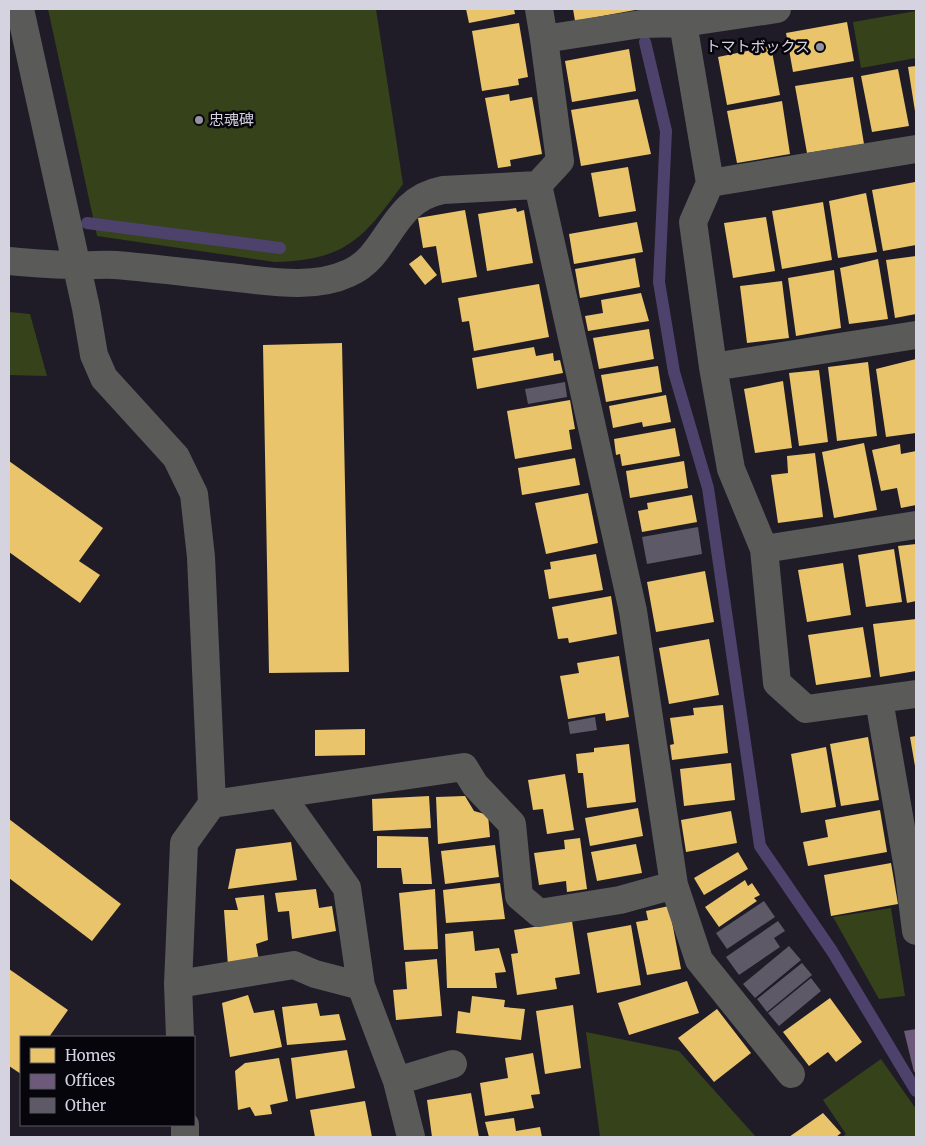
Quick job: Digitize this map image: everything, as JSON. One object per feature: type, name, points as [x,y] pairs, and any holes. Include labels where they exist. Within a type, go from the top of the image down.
[{"type":"street","points":[[20,9],[77,266],[94,356],[104,378],[176,457],[194,494],[201,567],[212,804],[184,843],[178,984],[180,1036]]},
{"type":"street","points":[[9,261],[77,266],[113,265],[278,282],[313,282],[349,273],[362,265],[375,252],[387,232],[418,198],[429,193],[538,185],[560,161],[539,9]]},
{"type":"street","points":[[544,39],[641,24],[682,23],[715,14],[776,9]]},
{"type":"street","points":[[682,23],[710,182],[694,222],[713,366],[731,469],[764,548],[777,682],[806,709],[916,694]]},
{"type":"street","points":[[710,182],[916,149]]},
{"type":"street","points":[[538,185],[633,611],[674,885],[699,960],[790,1074]]},
{"type":"street","points":[[713,366],[916,335]]},
{"type":"street","points":[[764,548],[916,524]]},
{"type":"street","points":[[878,700],[912,873],[916,931]]},
{"type":"street","points":[[212,804],[464,767],[476,785],[512,824],[519,896],[538,913],[620,900],[674,885]]},
{"type":"street","points":[[280,794],[347,888],[361,986],[397,1081],[411,1137]]},
{"type":"street","points":[[178,984],[294,965],[315,974],[361,986]]},
{"type":"street","points":[[397,1081],[453,1064]]},
{"type":"green space","points":[[48,9],[376,9],[403,184],[364,232],[351,243],[319,257],[275,262],[97,236]]},
{"type":"green space","points":[[916,11],[916,58],[861,68],[853,22]]},
{"type":"green space","points":[[9,312],[30,314],[47,376],[9,375]]},
{"type":"green space","points":[[891,908],[905,996],[879,999],[833,917]]},
{"type":"green space","points":[[586,1032],[679,1051],[756,1137],[600,1137]]},
{"type":"green space","points":[[881,1059],[916,1109],[916,1137],[842,1137],[846,1134],[823,1100]]},
{"type":"building: Homes","points":[[466,9],[514,9],[515,14],[469,23]]},
{"type":"building: Homes","points":[[573,9],[634,9],[635,10],[575,21]]},
{"type":"building: Homes","points":[[651,9],[677,9],[677,10],[652,14]]},
{"type":"building: Homes","name":"トマトボックス","points":[[847,22],[854,61],[793,72],[786,33]]},
{"type":"building: Homes","points":[[519,23],[528,77],[518,79],[519,85],[482,91],[472,31]]},
{"type":"building: Homes","points":[[771,46],[780,95],[727,105],[718,57]]},
{"type":"building: Homes","points":[[629,49],[636,91],[572,102],[565,61]]},
{"type":"building: Homes","points":[[916,66],[916,111],[915,111],[908,67]]},
{"type":"building: Homes","points":[[898,69],[909,126],[872,132],[861,76]]},
{"type":"building: Homes","points":[[853,77],[864,144],[807,153],[795,86]]},
{"type":"building: Homes","points":[[509,94],[510,101],[532,97],[542,154],[510,160],[511,166],[498,168],[485,98]]},
{"type":"building: Homes","points":[[638,99],[651,154],[581,166],[571,110]]},
{"type":"building: Homes","points":[[782,101],[790,154],[737,163],[727,111]]},
{"type":"building: Homes","points":[[628,167],[636,211],[599,217],[591,173]]},
{"type":"building: Homes","points":[[915,182],[916,245],[883,251],[872,190]]},
{"type":"building: Homes","points":[[866,193],[877,252],[838,258],[829,201]]},
{"type":"building: Homes","points":[[823,202],[832,260],[782,269],[772,211]]},
{"type":"building: Homes","points":[[516,208],[517,212],[524,210],[533,263],[487,271],[478,214]]},
{"type":"building: Homes","points":[[465,210],[477,277],[442,283],[436,246],[423,248],[418,218]]},
{"type":"building: Homes","points":[[766,217],[775,271],[733,278],[724,223]]},
{"type":"building: Homes","points":[[637,222],[643,252],[574,264],[569,234]]},
{"type":"building: Homes","points":[[421,255],[437,275],[425,285],[409,264]]},
{"type":"building: Homes","points":[[916,256],[916,314],[895,318],[886,260]]},
{"type":"building: Homes","points":[[635,258],[640,287],[580,298],[575,269]]},
{"type":"building: Homes","points":[[878,259],[888,319],[849,324],[840,268]]},
{"type":"building: Homes","points":[[834,270],[841,328],[796,336],[788,278]]},
{"type":"building: Homes","points":[[782,281],[789,338],[747,343],[740,286]]},
{"type":"building: Homes","points":[[539,284],[549,337],[474,351],[469,321],[462,322],[458,298]]},
{"type":"building: Homes","points":[[641,293],[649,321],[588,331],[585,316],[603,313],[601,300]]},
{"type":"building: Homes","points":[[649,329],[654,359],[599,369],[593,338]]},
{"type":"building: Homes","points":[[342,343],[349,672],[269,673],[263,345]]},
{"type":"building: Homes","points":[[534,347],[536,356],[553,353],[554,361],[560,360],[563,373],[477,389],[472,358]]},
{"type":"building: Homes","points":[[916,359],[916,433],[886,437],[876,369]]},
{"type":"building: Homes","points":[[868,362],[877,436],[837,441],[828,367]]},
{"type":"building: Homes","points":[[658,366],[662,392],[606,402],[601,375]]},
{"type":"building: Homes","points":[[819,370],[828,442],[799,446],[789,373]]},
{"type":"building: Homes","points":[[783,381],[792,448],[755,453],[744,389]]},
{"type":"building: Homes","points":[[666,395],[671,422],[643,427],[642,422],[613,428],[609,406]]},
{"type":"building: Homes","points":[[570,400],[575,429],[569,430],[572,449],[515,459],[507,411]]},
{"type":"building: Homes","points":[[675,428],[680,456],[622,466],[620,454],[616,455],[614,439]]},
{"type":"building: Homes","points":[[864,443],[877,510],[834,518],[822,452]]},
{"type":"building: Homes","points":[[900,444],[901,454],[916,451],[916,505],[901,508],[897,488],[881,491],[872,450]]},
{"type":"building: Homes","points":[[815,453],[823,517],[778,523],[771,475],[788,473],[787,456]]},
{"type":"building: Homes","points":[[575,458],[580,485],[522,495],[518,468]]},
{"type":"building: Homes","points":[[9,461],[103,528],[79,561],[100,575],[80,603],[9,552]]},
{"type":"building: Homes","points":[[684,461],[688,488],[630,498],[626,471]]},
{"type":"building: Homes","points":[[588,493],[598,543],[546,554],[535,503]]},
{"type":"building: Homes","points":[[692,495],[697,522],[642,532],[638,511],[648,509],[647,503]]},
{"type":"building: Homes","points":[[916,544],[916,601],[907,603],[898,546]]},
{"type":"building: Homes","points":[[894,549],[902,602],[866,607],[858,555]]},
{"type":"building: Homes","points":[[596,554],[603,590],[549,599],[544,570],[551,569],[550,562]]},
{"type":"building: Homes","points":[[843,563],[851,615],[807,622],[798,570]]},
{"type":"building: Homes","points":[[705,571],[714,622],[656,632],[647,582]]},
{"type":"building: Homes","points":[[611,596],[617,634],[569,643],[568,638],[558,639],[552,607]]},
{"type":"building: Homes","points":[[916,619],[916,671],[880,677],[873,624]]},
{"type":"building: Homes","points":[[863,627],[871,677],[816,685],[808,635]]},
{"type":"building: Homes","points":[[709,639],[719,695],[669,704],[659,648]]},
{"type":"building: Homes","points":[[619,656],[629,717],[606,721],[605,713],[568,719],[560,676],[579,673],[577,663]]},
{"type":"building: Homes","points":[[723,705],[728,753],[672,760],[670,745],[674,744],[670,718],[694,715],[693,708]]},
{"type":"building: Homes","points":[[365,729],[365,755],[315,756],[315,730]]},
{"type":"building: Homes","points":[[916,736],[916,766],[915,766],[910,737]]},
{"type":"building: Homes","points":[[868,737],[879,800],[841,806],[830,744]]},
{"type":"building: Homes","points":[[629,744],[636,802],[587,808],[583,773],[578,773],[576,754],[594,752],[594,748]]},
{"type":"building: Homes","points":[[826,747],[836,807],[801,813],[791,754]]},
{"type":"building: Homes","points":[[731,763],[735,800],[684,806],[680,769]]},
{"type":"building: Homes","points":[[565,774],[574,830],[547,834],[543,809],[533,810],[528,780]]},
{"type":"building: Homes","points":[[429,796],[431,828],[373,831],[372,799]]},
{"type":"building: Homes","points":[[465,796],[474,811],[488,815],[490,837],[438,844],[436,797]]},
{"type":"building: Homes","points":[[638,808],[643,836],[590,846],[585,818]]},
{"type":"building: Homes","points":[[880,810],[887,852],[808,866],[803,842],[828,837],[825,820]]},
{"type":"building: Homes","points":[[731,811],[737,843],[686,852],[681,820]]},
{"type":"building: Homes","points":[[9,819],[121,904],[92,941],[9,878]]},
{"type":"building: Homes","points":[[377,836],[428,837],[432,884],[403,884],[401,868],[377,868]]},
{"type":"building: Homes","points":[[580,838],[587,889],[567,892],[566,881],[539,885],[534,853],[565,849],[564,840]]},
{"type":"building: Homes","points":[[291,842],[297,880],[228,889],[236,849]]},
{"type":"building: Homes","points":[[636,844],[642,873],[597,881],[591,852]]},
{"type":"building: Homes","points":[[495,845],[499,877],[445,884],[441,851]]},
{"type":"building: Homes","points":[[738,852],[748,869],[704,895],[694,878]]},
{"type":"building: Homes","points":[[891,863],[898,904],[831,916],[824,875]]},
{"type":"building: Homes","points":[[745,880],[748,886],[752,883],[760,895],[754,898],[757,901],[719,927],[705,907]]},
{"type":"building: Homes","points":[[500,883],[505,919],[446,923],[443,890]]},
{"type":"building: Homes","points":[[316,889],[319,908],[332,906],[336,931],[292,939],[289,911],[278,912],[275,893]]},
{"type":"building: Homes","points":[[435,889],[438,949],[404,950],[399,893]]},
{"type":"building: Homes","points":[[264,895],[268,940],[256,944],[259,961],[228,966],[224,910],[238,910],[235,898]]},
{"type":"building: Homes","points":[[669,906],[681,969],[647,975],[636,922],[648,920],[646,911]]},
{"type":"building: Homes","points":[[572,921],[580,974],[555,978],[557,989],[517,995],[511,954],[518,953],[514,930]]},
{"type":"building: Homes","points":[[631,925],[641,985],[597,993],[587,933]]},
{"type":"building: Homes","points":[[473,931],[475,951],[499,948],[506,972],[495,973],[497,988],[447,988],[445,934]]},
{"type":"building: Homes","points":[[437,959],[442,1016],[396,1020],[393,990],[407,989],[405,962]]},
{"type":"building: Homes","points":[[9,969],[68,1010],[50,1036],[20,1036],[20,1073],[9,1066]]},
{"type":"building: Homes","points":[[687,981],[699,1013],[629,1035],[618,1003]]},
{"type":"building: Homes","points":[[248,995],[254,1013],[274,1010],[282,1047],[230,1057],[222,1003]]},
{"type":"building: Homes","points":[[472,996],[505,1000],[504,1007],[525,1009],[521,1040],[456,1033],[458,1011],[470,1013]]},
{"type":"building: Homes","points":[[830,998],[862,1042],[836,1062],[828,1052],[809,1066],[783,1032]]},
{"type":"building: Homes","points":[[317,1003],[320,1016],[339,1014],[346,1040],[287,1045],[282,1007]]},
{"type":"building: Homes","points":[[573,1005],[581,1068],[545,1074],[536,1011]]},
{"type":"building: Homes","points":[[717,1009],[751,1053],[714,1082],[678,1038]]},
{"type":"building: Homes","points":[[347,1050],[355,1088],[296,1099],[291,1058]]},
{"type":"building: Homes","points":[[533,1053],[540,1094],[531,1095],[534,1108],[485,1116],[480,1083],[508,1078],[505,1058]]},
{"type":"building: Homes","points":[[279,1058],[288,1101],[270,1105],[272,1114],[255,1116],[250,1107],[238,1110],[235,1071],[245,1063]]},
{"type":"building: Homes","points":[[471,1093],[479,1137],[432,1137],[427,1100]]},
{"type":"building: Homes","points":[[365,1101],[372,1137],[315,1137],[310,1110]]},
{"type":"building: Homes","points":[[823,1113],[841,1133],[836,1137],[789,1137]]},
{"type":"building: Homes","points":[[514,1118],[516,1131],[540,1127],[542,1137],[489,1137],[485,1122]]},
{"type":"building: Offices","points":[[916,1029],[916,1071],[914,1072],[904,1031]]},
{"type":"building: Other","points":[[565,382],[567,397],[528,404],[525,389]]},
{"type":"building: Other","points":[[698,527],[702,554],[647,564],[642,537]]},
{"type":"building: Other","points":[[595,717],[597,730],[570,734],[568,722]]},
{"type":"building: Other","points":[[764,901],[775,917],[727,949],[716,933]]},
{"type":"building: Other","points":[[778,921],[785,931],[774,938],[780,947],[739,975],[726,957]]},
{"type":"building: Other","points":[[789,946],[801,960],[755,998],[743,984]]},
{"type":"building: Other","points":[[802,963],[812,975],[767,1012],[757,999]]},
{"type":"building: Other","points":[[811,978],[821,991],[779,1026],[768,1013]]},
{"type":"waterway","points":[[645,42],[666,131],[659,282],[674,372],[708,488],[760,846],[832,951],[916,1091]]},
{"type":"waterway","points":[[87,223],[280,248]]},
{"type":"place","name":"トマトボックス","points":[[820,47]]},
{"type":"place","name":"忠魂碑","points":[[199,120]]}]
